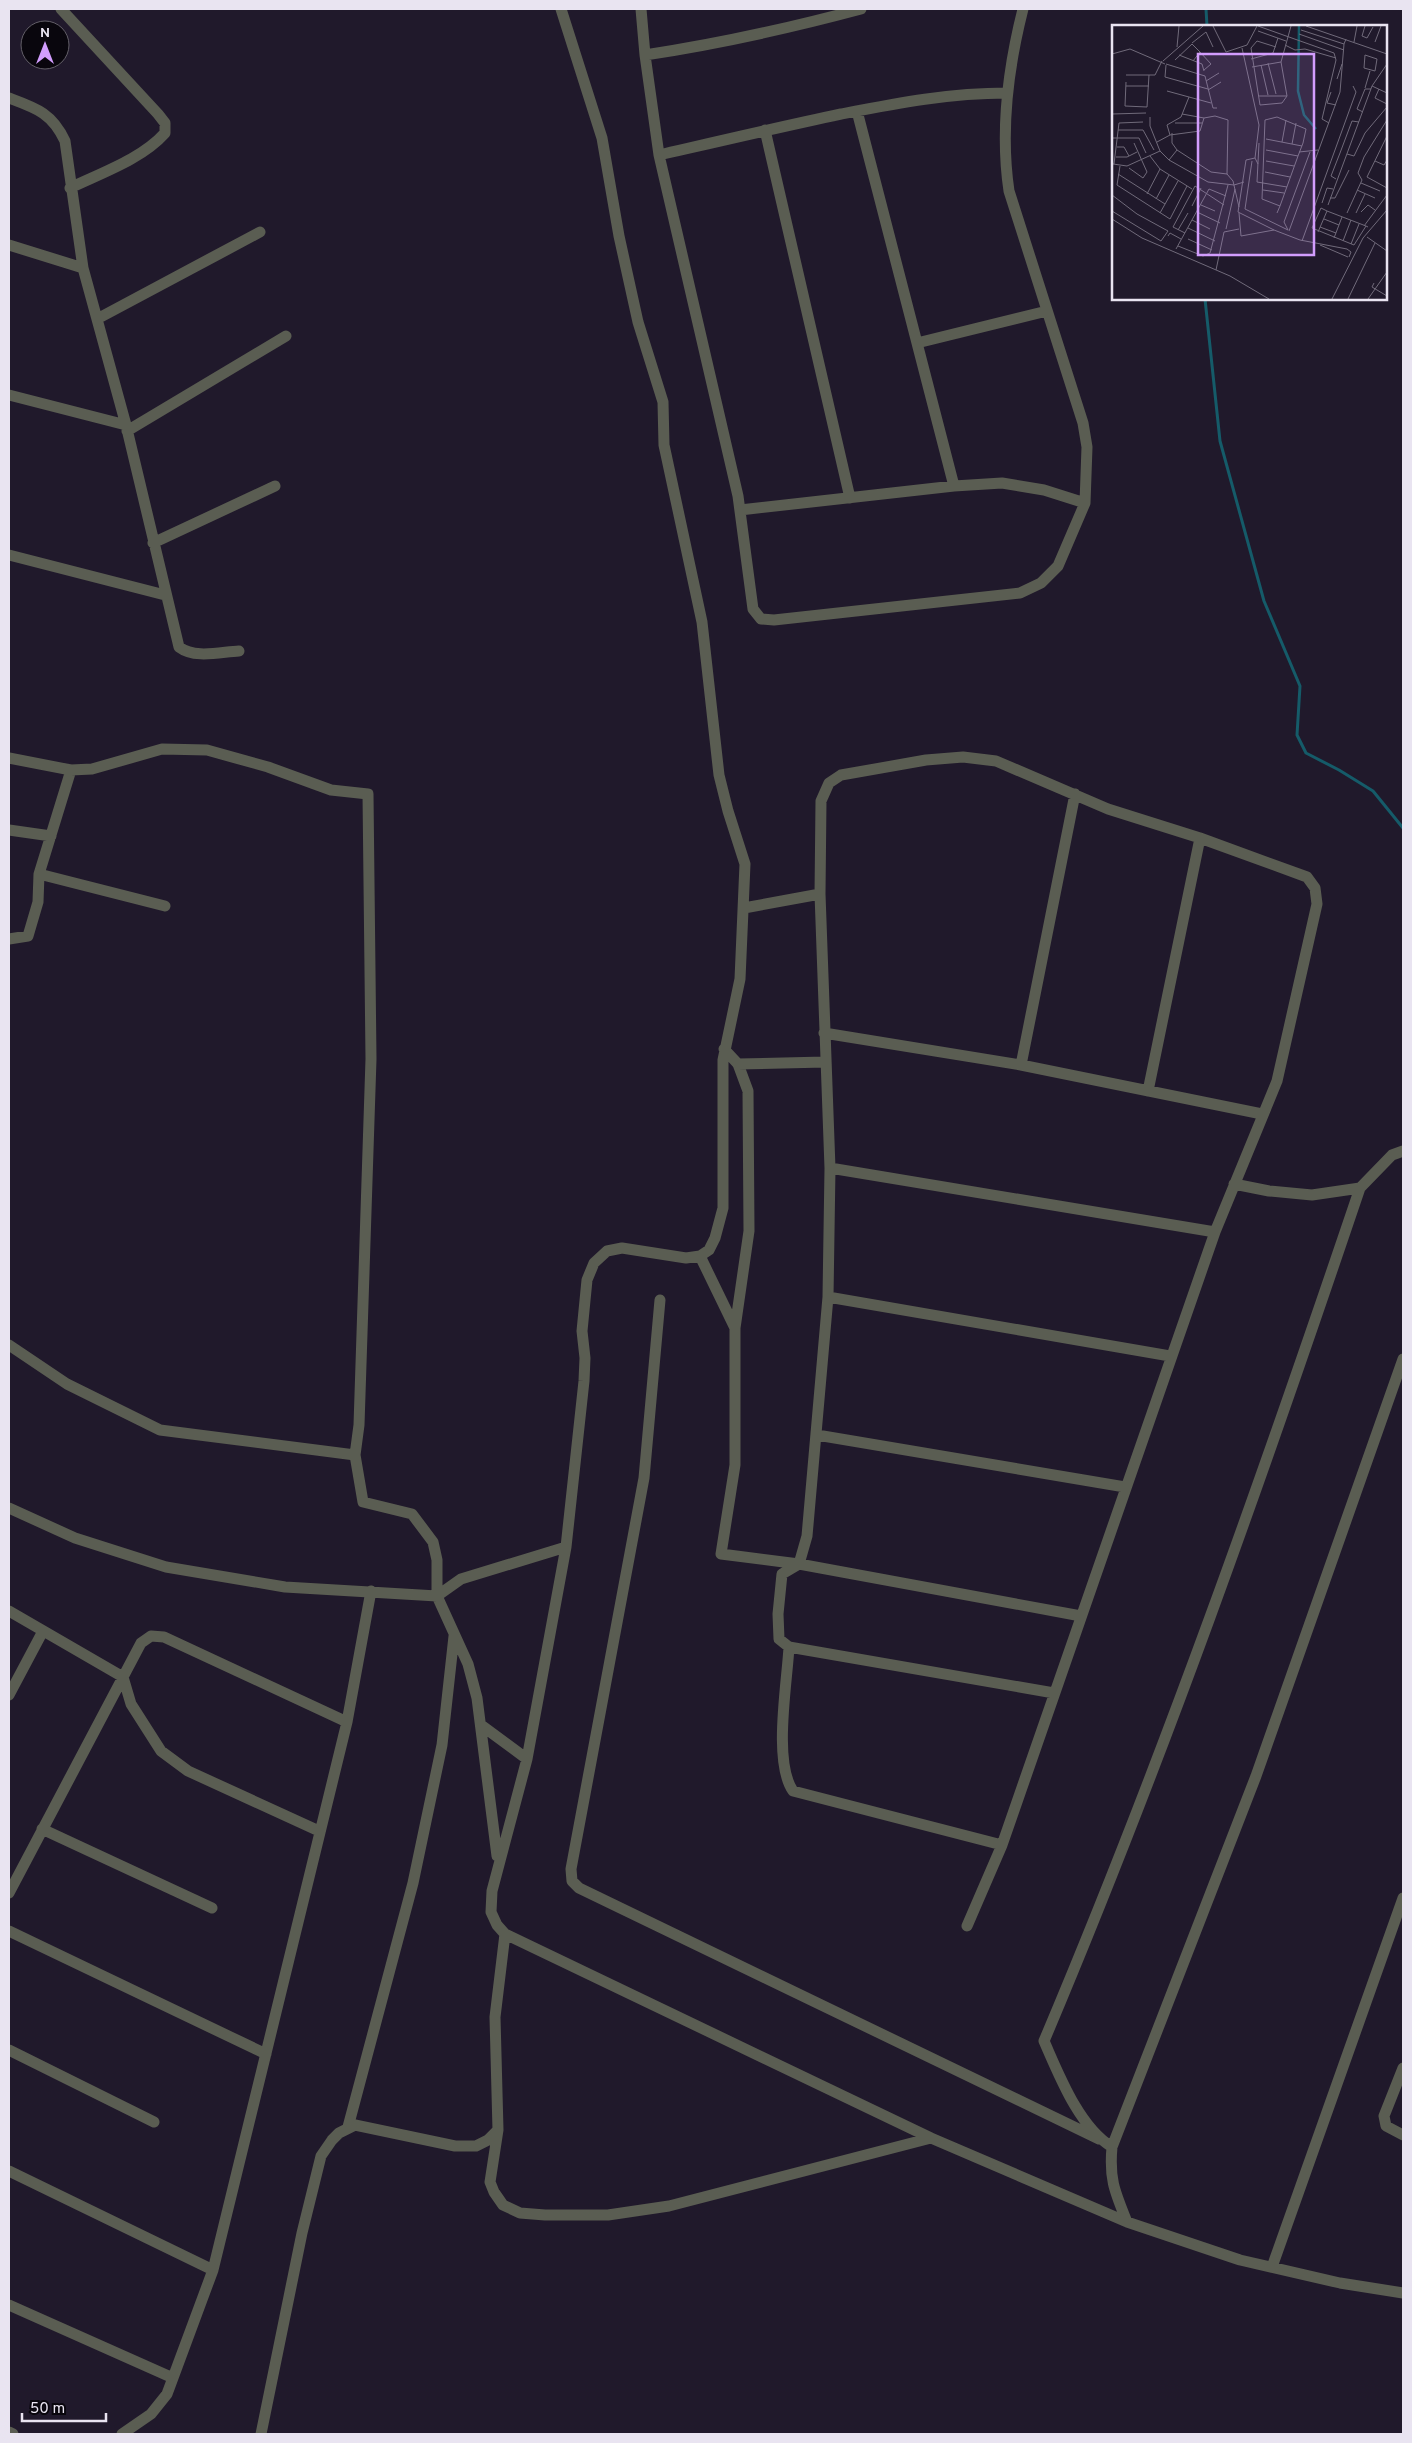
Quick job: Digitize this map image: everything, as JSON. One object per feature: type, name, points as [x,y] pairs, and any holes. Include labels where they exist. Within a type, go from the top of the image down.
[{"type":"street","points":[[61,9],[158,114],[164,123],[165,133],[159,140],[131,158],[70,188]]},
{"type":"street","points":[[561,9],[602,138],[619,236],[638,322],[663,402],[664,445],[704,640],[720,776],[728,811],[745,864],[744,908],[738,998],[724,1049],[723,1208],[715,1238],[709,1250],[700,1256],[686,1258],[622,1248],[607,1251],[594,1263],[587,1280],[582,1331],[585,1358],[584,1381],[566,1547],[527,1758],[498,1863],[492,1891],[491,1912],[496,1925],[505,1934],[931,2138],[1127,2222],[1240,2260],[1340,2283],[1403,2293]]},
{"type":"street","points":[[641,9],[645,55],[659,155],[740,510],[753,609],[761,619],[774,620],[1020,593],[1041,584],[1058,566],[1085,503],[1087,448],[1083,423],[1009,191],[1006,167],[1007,93],[1010,60],[1023,9]]},
{"type":"street","points":[[645,55],[784,28],[861,9]]},
{"type":"street","points":[[659,155],[765,130],[923,98],[966,93],[1007,93]]},
{"type":"street","points":[[9,98],[47,114],[58,127],[65,141],[70,188],[83,268],[126,428],[164,594],[179,648],[194,654],[239,651]]},
{"type":"street","points":[[857,111],[954,486]]},
{"type":"street","points":[[765,130],[850,498]]},
{"type":"street","points":[[97,320],[260,232]]},
{"type":"street","points":[[9,245],[83,268]]},
{"type":"street","points":[[917,343],[1047,311]]},
{"type":"street","points":[[9,395],[126,428],[286,336]]},
{"type":"street","points":[[740,510],[954,486],[1002,483],[1044,490],[1085,503]]},
{"type":"street","points":[[153,544],[274,486]]},
{"type":"street","points":[[9,555],[164,594]]},
{"type":"street","points":[[9,758],[71,770],[92,769],[162,749],[207,750],[268,767],[331,790],[368,794],[372,1059],[359,1425],[355,1455],[363,1502],[412,1514],[433,1542],[437,1560],[437,1596],[468,1664],[482,1725],[498,1863]]},
{"type":"street","points":[[967,1926],[1002,1844],[1081,1616],[1170,1356],[1215,1232],[1277,1080],[1317,904],[1315,888],[1307,877],[1200,838],[1108,809],[996,761],[963,757],[926,760],[841,776],[829,783],[821,801],[820,894],[830,1168],[828,1297],[807,1536],[799,1564],[782,1574],[778,1614],[779,1639],[789,1647],[1054,1693]]},
{"type":"street","points":[[9,939],[28,936],[38,902],[39,874],[71,770]]},
{"type":"street","points":[[1021,1065],[1075,794]]},
{"type":"street","points":[[9,830],[51,836]]},
{"type":"street","points":[[1148,1091],[1200,838]]},
{"type":"street","points":[[39,874],[165,906]]},
{"type":"street","points":[[744,908],[820,894]]},
{"type":"street","points":[[824,1033],[1021,1065],[1262,1114]]},
{"type":"street","points":[[724,1049],[738,1064],[748,1090],[750,1118],[749,1231],[734,1328],[734,1465],[721,1554],[799,1564],[1081,1616]]},
{"type":"street","points":[[738,1064],[825,1062]]},
{"type":"street","points":[[1099,2139],[1066,2089],[1044,2041],[1101,1908],[1204,1634],[1360,1188],[1392,1155],[1403,1151]]},
{"type":"street","points":[[830,1168],[1215,1232]]},
{"type":"street","points":[[1234,1184],[1269,1191],[1312,1195],[1360,1188]]},
{"type":"street","points":[[700,1256],[734,1328]]},
{"type":"street","points":[[828,1297],[1170,1356]]},
{"type":"street","points":[[660,1300],[644,1478],[573,1859],[572,1881],[579,1888],[1099,2139],[1112,2147]]},
{"type":"street","points":[[9,1345],[67,1384],[160,1430],[355,1455]]},
{"type":"street","points":[[1127,2222],[1113,2187],[1110,2170],[1112,2147],[1256,1776],[1403,1359]]},
{"type":"street","points":[[817,1435],[1125,1487]]},
{"type":"street","points":[[9,1508],[75,1538],[166,1567],[285,1587],[437,1596],[461,1578],[566,1547]]},
{"type":"street","points":[[122,2434],[152,2414],[167,2394],[213,2270],[347,1722],[371,1591]]},
{"type":"street","points":[[9,1611],[123,1678],[131,1704],[161,1751],[188,1771],[319,1831]]},
{"type":"street","points":[[9,1695],[43,1631]]},
{"type":"street","points":[[348,2127],[413,1883],[442,1745],[455,1635]]},
{"type":"street","points":[[9,1892],[141,1643],[151,1636],[164,1637],[347,1722]]},
{"type":"street","points":[[789,1647],[782,1760],[786,1781],[793,1791],[1002,1844]]},
{"type":"street","points":[[482,1725],[527,1758]]},
{"type":"street","points":[[42,1829],[212,1908]]},
{"type":"street","points":[[1272,2267],[1403,1898]]},
{"type":"street","points":[[9,1932],[266,2054]]},
{"type":"street","points":[[505,1934],[495,2017],[498,2130],[490,2182],[503,2205],[520,2213],[546,2216],[608,2215],[669,2206],[931,2138]]},
{"type":"street","points":[[9,2050],[154,2122]]},
{"type":"street","points":[[1403,2068],[1384,2116],[1386,2126],[1403,2136]]},
{"type":"street","points":[[261,2434],[302,2233],[322,2156],[339,2132],[348,2127],[368,2127],[455,2146],[476,2146],[488,2140],[498,2130]]},
{"type":"street","points":[[9,2171],[213,2270]]},
{"type":"street","points":[[9,2305],[173,2378]]},
{"type":"street","points":[[9,2432],[13,2434]]},
{"type":"waterway","points":[[1206,9],[1207,25]]},
{"type":"waterway","points":[[1205,300],[1220,441],[1264,601],[1300,686],[1297,735],[1306,753],[1373,791],[1403,828]]}]
